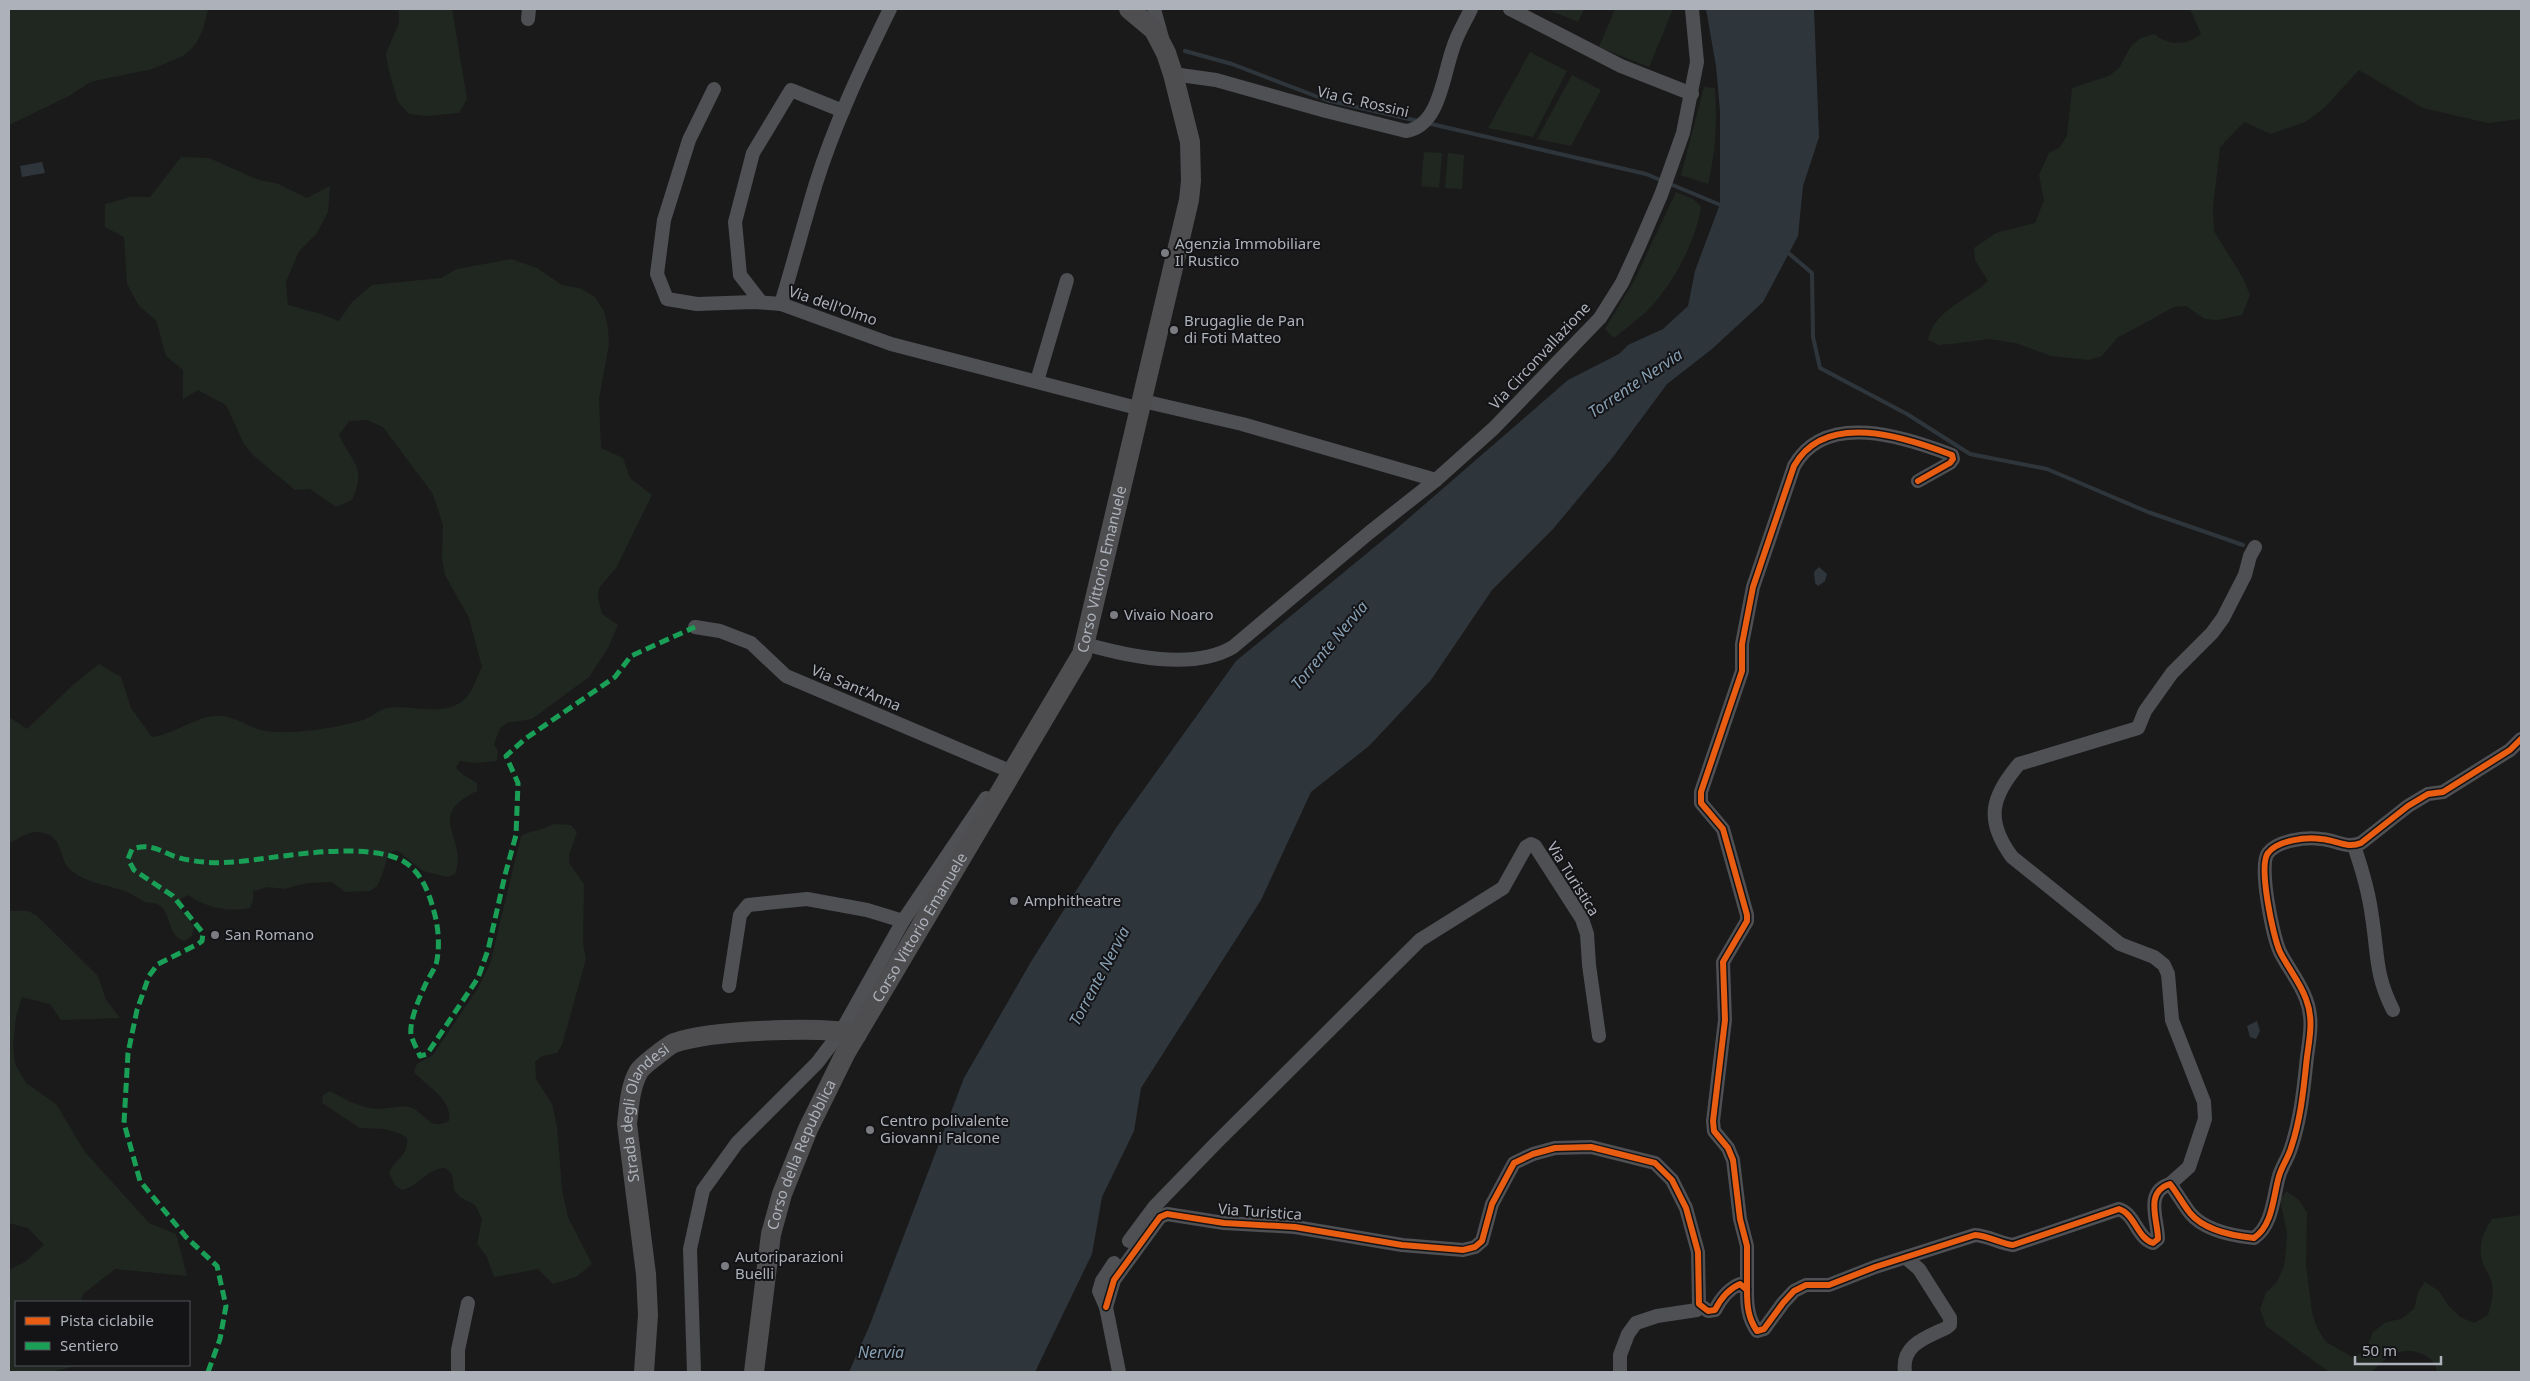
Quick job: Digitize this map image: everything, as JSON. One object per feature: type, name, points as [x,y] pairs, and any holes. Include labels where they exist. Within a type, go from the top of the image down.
[{"type":"main road","points":[[1129,9],[1156,27]]},
{"type":"main road","name":"Corso Vittorio Emanuele","points":[[850,1032],[1008,770],[1082,654],[1189,200],[1191,181],[1188,132],[1173,74],[1156,27]]},
{"type":"main road","name":"Strada degli Olandesi","points":[[644,1372],[648,1315],[646,1274],[627,1124],[630,1099],[639,1071],[673,1043],[720,1034],[850,1032]]},
{"type":"main road","name":"Corso della Repubblica","points":[[754,1372],[764,1276],[777,1211],[808,1128],[850,1032]]},
{"type":"street","points":[[782,304],[816,183],[856,78],[890,9]]},
{"type":"street","points":[[1154,9],[1156,27]]},
{"type":"street","name":"Via G. Rossini","points":[[1173,74],[1216,80],[1326,111],[1406,131],[1415,130],[1429,117],[1440,92],[1453,47],[1471,9]]},
{"type":"street","points":[[1510,9],[1621,66],[1692,94]]},
{"type":"street","name":"Via Circonvallazione","points":[[1085,644],[1125,653],[1183,660],[1199,660],[1221,654],[1436,480],[1494,428],[1600,318],[1622,282],[1661,195],[1682,133],[1692,94],[1697,62],[1692,9]]},
{"type":"street","name":"Via dell'Olmo","points":[[714,89],[689,140],[664,220],[656,274],[667,299],[697,304],[761,302],[782,304],[891,344],[1142,405]]},
{"type":"street","points":[[761,302],[740,275],[735,222],[753,153],[791,90],[843,111]]},
{"type":"street","points":[[1037,381],[1067,280]]},
{"type":"street","points":[[1142,405],[1250,427],[1436,480]]},
{"type":"street","points":[[1918,481],[1950,463],[1953,459],[1952,455],[1895,438],[1857,432],[1837,434],[1824,439],[1810,446],[1800,455],[1794,466],[1753,586],[1742,644],[1742,671],[1701,792],[1701,803],[1723,830],[1747,915],[1747,921],[1723,962],[1725,1020],[1713,1109],[1714,1131],[1728,1148],[1734,1160],[1740,1219],[1747,1246],[1747,1306],[1751,1323],[1757,1331],[1764,1329],[1783,1303],[1806,1284],[1829,1285],[1975,1235],[1987,1236],[2000,1244],[2013,1245],[2119,1209],[2126,1211],[2147,1241],[2153,1243],[2158,1239],[2154,1203],[2156,1194],[2160,1187],[2170,1184],[2188,1167],[2205,1119],[2204,1102],[2172,1020],[2168,974],[2164,965],[2154,957],[2120,944],[2012,857],[2000,841],[1993,817],[1997,800],[2007,778],[2019,764],[2138,728],[2146,711],[2172,673],[2212,633],[2223,618],[2245,575],[2250,556],[2255,547]]},
{"type":"street","name":"Via Sant'Anna","points":[[695,627],[720,631],[751,643],[786,676],[1008,770]]},
{"type":"street","points":[[2170,1184],[2191,1215],[2202,1224],[2226,1233],[2254,1238],[2266,1226],[2280,1174],[2290,1150],[2302,1107],[2312,1033],[2306,1000],[2280,952],[2276,940],[2264,862],[2266,854],[2274,847],[2304,839],[2322,839],[2354,846],[2385,826],[2408,806],[2428,794],[2443,792],[2510,750],[2521,738]]},
{"type":"street","points":[[694,1372],[690,1249],[704,1190],[738,1143],[850,1032],[903,921],[965,842]]},
{"type":"street","name":"Via Turistica","points":[[1119,1372],[1106,1306],[1099,1291],[1102,1281],[1155,1206],[1420,940],[1503,888],[1526,847],[1531,844],[1535,846],[1582,919],[1587,934],[1589,965],[1599,1036]]},
{"type":"street","points":[[2354,846],[2360,862],[2372,916],[2376,958],[2385,995],[2393,1010]]},
{"type":"street","points":[[729,986],[740,915],[748,905],[807,899],[867,910],[903,921]]},
{"type":"street","name":"Via Turistica","points":[[1106,1306],[1114,1280],[1148,1231],[1160,1217],[1167,1214],[1224,1223],[1295,1227],[1402,1245],[1463,1250],[1475,1247],[1482,1241],[1492,1204],[1514,1163],[1533,1154],[1555,1148],[1591,1147],[1655,1163],[1672,1180],[1686,1208],[1698,1252],[1699,1304],[1708,1311],[1715,1310],[1721,1298],[1732,1287],[1740,1284],[1747,1290]]},
{"type":"street","points":[[1905,1372],[1903,1362],[1907,1351],[1916,1342],[1946,1328],[1950,1324],[1950,1318],[1919,1269],[1906,1258]]},
{"type":"street","points":[[458,1372],[458,1350],[468,1303]]},
{"type":"street","points":[[1620,1372],[1620,1354],[1628,1334],[1636,1323],[1657,1316],[1697,1310]]},
{"type":"shaded area","points":[[9,9],[208,9],[203,30],[195,45],[183,56],[152,69],[90,82],[69,96],[9,125]]},
{"type":"shaded area","points":[[399,9],[452,9],[467,99],[459,113],[426,116],[409,114],[398,102],[386,54],[399,23]]},
{"type":"shaded area","points":[[1547,9],[1584,9],[1578,22]]},
{"type":"shaded area","points":[[1615,9],[1673,9],[1649,67],[1599,47]]},
{"type":"shaded area","points":[[2190,9],[2521,9],[2521,119],[2488,123],[2423,108],[2359,70],[2325,107],[2305,122],[2271,134],[2244,122],[2220,147],[2213,208],[2214,231],[2243,278],[2250,295],[2242,315],[2217,320],[2205,319],[2186,306],[2174,307],[2117,338],[2102,356],[2089,360],[2051,356],[2016,343],[1990,339],[1939,345],[1928,340],[1931,330],[1944,314],[1988,281],[1975,260],[1974,248],[1996,233],[2035,223],[2044,200],[2039,175],[2049,153],[2060,147],[2067,136],[2072,88],[2109,76],[2119,68],[2131,46],[2141,38],[2154,34],[2166,41],[2178,43],[2189,41],[2201,34]]},
{"type":"shaded area","points":[[1530,52],[1567,71],[1533,137],[1488,128]]},
{"type":"shaded area","points":[[1572,75],[1601,90],[1571,146],[1537,139]]},
{"type":"shaded area","points":[[1704,87],[1715,88],[1716,101],[1714,148],[1708,184],[1681,175]]},
{"type":"shaded area","points":[[1424,152],[1442,153],[1439,188],[1421,186]]},
{"type":"shaded area","points":[[1448,153],[1464,155],[1462,189],[1445,188]]},
{"type":"shaded area","points":[[181,157],[209,158],[259,180],[276,183],[307,198],[330,186],[328,212],[317,233],[299,251],[286,282],[288,305],[339,321],[352,302],[372,285],[441,278],[457,269],[511,259],[537,268],[562,285],[579,288],[595,297],[604,311],[609,344],[599,399],[601,448],[623,458],[630,478],[652,495],[616,568],[599,588],[598,597],[602,614],[618,625],[608,648],[589,677],[532,719],[507,723],[500,728],[494,744],[498,751],[497,761],[476,763],[460,761],[456,768],[477,783],[477,791],[461,800],[453,809],[450,819],[457,849],[458,861],[455,874],[447,877],[423,871],[397,850],[389,853],[377,886],[370,891],[345,892],[332,882],[307,883],[284,889],[268,887],[253,891],[253,900],[250,908],[233,909],[210,906],[188,895],[181,899],[182,911],[194,927],[192,936],[185,941],[175,935],[162,907],[154,903],[145,902],[124,891],[89,881],[72,871],[68,867],[55,839],[50,835],[34,832],[9,843],[9,717],[27,729],[74,684],[99,664],[121,677],[131,708],[152,737],[169,733],[200,719],[216,716],[229,717],[259,730],[277,732],[301,731],[340,726],[363,720],[387,708],[439,709],[459,704],[471,691],[482,667],[469,618],[445,575],[442,559],[443,525],[433,494],[383,427],[367,420],[349,421],[339,435],[356,466],[358,480],[352,500],[336,507],[310,489],[295,490],[254,456],[244,444],[226,405],[198,390],[183,399],[183,370],[166,356],[156,320],[139,306],[127,284],[124,237],[105,227],[105,204],[130,197],[150,197]]},
{"type":"shaded area","points":[[1676,192],[1693,199],[1701,207],[1690,244],[1678,269],[1652,306],[1614,338],[1605,329],[1634,281]]},
{"type":"shaded area","points":[[553,824],[571,825],[577,832],[569,855],[569,863],[584,884],[583,943],[586,959],[562,1045],[557,1053],[542,1056],[535,1062],[536,1079],[552,1104],[557,1126],[562,1190],[568,1217],[592,1264],[576,1277],[553,1284],[538,1269],[494,1277],[487,1257],[477,1244],[482,1219],[475,1205],[460,1197],[454,1190],[452,1174],[445,1168],[439,1169],[402,1190],[395,1185],[389,1173],[404,1153],[407,1138],[385,1129],[360,1128],[322,1103],[323,1095],[330,1091],[365,1107],[377,1109],[408,1107],[417,1111],[432,1123],[442,1124],[449,1121],[447,1106],[443,1100],[414,1072],[417,1064],[433,1055],[478,988],[490,964],[521,836]]},
{"type":"shaded area","points":[[9,911],[28,911],[36,915],[98,976],[106,1000],[120,1018],[61,1020],[50,1004],[22,997],[16,1017],[13,1045],[15,1064],[26,1083],[56,1104],[85,1152],[149,1223],[176,1234],[187,1276],[115,1269],[83,1294],[81,1301],[15,1301],[15,1366],[76,1366],[51,1372],[9,1372],[9,1270],[25,1262],[44,1245],[28,1228],[9,1223]]},
{"type":"shaded area","points":[[2286,1191],[2299,1200],[2307,1213],[2306,1264],[2312,1313],[2317,1328],[2326,1342],[2354,1358],[2367,1348],[2373,1332],[2386,1322],[2401,1319],[2414,1309],[2418,1292],[2425,1282],[2439,1291],[2448,1305],[2460,1317],[2474,1323],[2488,1315],[2493,1289],[2482,1259],[2481,1247],[2483,1236],[2492,1219],[2521,1215],[2521,1372],[2437,1372],[2435,1365],[2426,1356],[2413,1351],[2406,1351],[2393,1354],[2371,1372],[2329,1372],[2266,1326],[2260,1309],[2266,1293],[2277,1282],[2284,1266],[2287,1233],[2280,1200]]},
{"type":"water","points":[[1706,9],[1814,9],[1819,137],[1803,186],[1798,236],[1763,302],[1712,349],[1667,384],[1613,457],[1553,529],[1492,590],[1431,680],[1369,746],[1311,792],[1261,900],[1141,1088],[1134,1131],[1102,1197],[1092,1254],[1035,1372],[849,1372],[869,1327],[964,1078],[1032,960],[1116,828],[1236,661],[1394,531],[1568,380],[1619,354],[1628,345],[1663,329],[1688,306],[1695,271],[1720,204],[1720,110],[1716,66]]},
{"type":"water","points":[[42,162],[45,173],[22,177],[20,166]]},
{"type":"water","points":[[1819,567],[1827,574],[1825,581],[1818,586],[1815,583],[1814,572]]},
{"type":"water","points":[[2257,1021],[2260,1031],[2256,1039],[2250,1037],[2247,1026]]},
{"type":"waterway","points":[[1185,51],[1232,64],[1326,100],[1418,121]]},
{"type":"waterway","points":[[1427,123],[1646,174],[1723,206]]},
{"type":"waterway","points":[[1786,251],[1812,273],[1813,337],[1820,368],[1907,414],[1970,454],[2047,469],[2148,512],[2243,545]]},
{"type":"marked path","points":[[208,1372],[220,1339],[226,1306],[217,1266],[186,1237],[140,1181],[124,1123],[128,1053],[137,1010],[149,976],[158,964],[202,941],[203,933],[173,896],[134,870],[128,859],[132,849],[140,847],[154,848],[181,858],[213,863],[308,853],[371,852],[388,855],[409,865],[419,876],[426,888],[435,914],[437,927],[438,947],[436,963],[419,1000],[411,1029],[411,1035],[420,1056],[427,1054],[478,978],[488,950],[516,835],[518,783],[506,756],[525,739],[615,677],[631,656],[695,627]]},
{"type":"cycle path","points":[[1747,1290],[1747,1246],[1740,1219],[1733,1160],[1728,1148],[1714,1131],[1713,1121],[1725,1020],[1723,962],[1747,921],[1747,915],[1723,829],[1701,803],[1701,792],[1742,671],[1742,644],[1753,587],[1794,466],[1808,449],[1825,438],[1845,433],[1890,436],[1912,441],[1952,455],[1953,459],[1950,463],[1918,481]]},
{"type":"cycle path","points":[[1106,1307],[1114,1280],[1160,1217],[1167,1214],[1224,1223],[1295,1227],[1402,1245],[1463,1250],[1475,1247],[1482,1241],[1492,1204],[1514,1163],[1533,1154],[1555,1148],[1591,1147],[1655,1163],[1672,1180],[1686,1208],[1698,1252],[1699,1304],[1708,1311],[1715,1310],[1725,1294],[1740,1284],[1747,1290],[1749,1312],[1757,1331],[1764,1329],[1794,1291],[1806,1285],[1829,1285],[1875,1267],[1975,1235],[2013,1245],[2119,1209],[2129,1216],[2143,1236],[2153,1243],[2158,1239],[2154,1207],[2157,1193],[2170,1184],[2190,1213],[2203,1224],[2229,1234],[2254,1238],[2265,1226],[2269,1218],[2279,1176],[2294,1138],[2302,1098],[2310,1024],[2309,1008],[2306,999],[2280,952],[2274,932],[2266,886],[2265,860],[2268,853],[2278,845],[2300,839],[2321,839],[2346,845],[2361,843],[2408,806],[2428,794],[2443,792],[2510,750],[2521,739]]},
{"type":"place","name":"Agenzia Immobiliare Il Rustico","points":[[1165,253]]},
{"type":"place","name":"Brugaglie de Pan di Foti Matteo","points":[[1174,330]]},
{"type":"place","name":"Vivaio Noaro","points":[[1114,615]]},
{"type":"place","name":"Amphitheatre","points":[[1014,901]]},
{"type":"place","name":"San Romano","points":[[215,935]]},
{"type":"place","name":"Centro polivalente Giovanni Falcone","points":[[870,1130]]},
{"type":"place","name":"Autoriparazioni Buelli","points":[[725,1266]]},
{"type":"water label","name":"Torrente Nervia","points":[[1635,383]]},
{"type":"water label","name":"Torrente Nervia","points":[[1329,645]]},
{"type":"water label","name":"Torrente Nervia","points":[[1099,976]]},
{"type":"water label","name":"Nervia","points":[[881,1352]]}]
